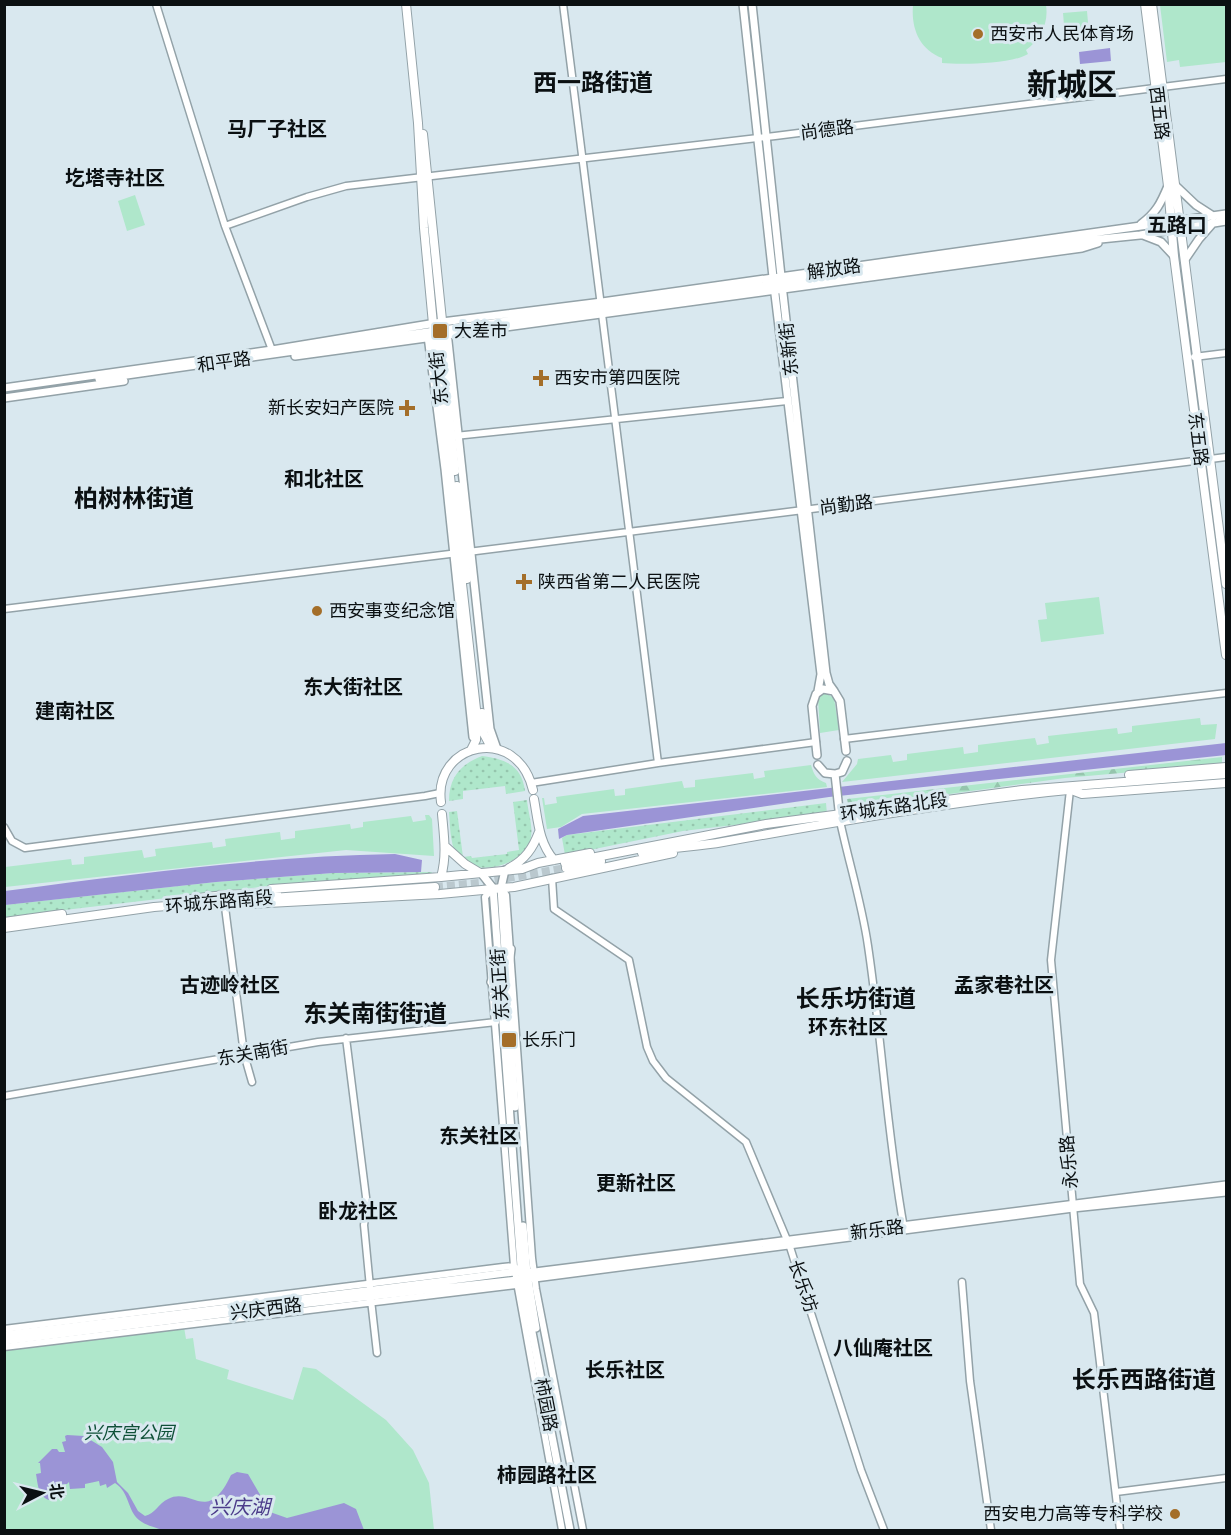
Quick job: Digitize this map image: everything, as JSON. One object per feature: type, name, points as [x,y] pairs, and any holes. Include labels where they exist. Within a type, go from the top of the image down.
[{"type":"main road","name":"东大街","points":[[408,4],[437,330],[462,552],[484,734],[494,748]]},
{"type":"main road","name":"东新街","points":[[743,4],[778,283],[821,674],[813,706],[817,755]]},
{"type":"main road","name":"东新街","points":[[752,4],[766,137],[787,401],[826,673],[829,684],[840,701],[846,751]]},
{"type":"main road","name":"西五路","points":[[1145,4],[1159,87],[1177,225]]},
{"type":"main road","name":"西五路","points":[[1152,4],[1159,87]]},
{"type":"main road","points":[[1138,226],[1154,214],[1172,186],[1213,219],[1186,258]]},
{"type":"main road","name":"解放路","points":[[437,330],[1140,235],[1227,214]]},
{"type":"main road","name":"解放路","points":[[1213,219],[1227,220]]},
{"type":"main road","name":"解放路","points":[[778,283],[1138,226],[1177,225]]},
{"type":"main road","name":"东五路","points":[[1177,225],[1174,256],[1227,655]]},
{"type":"main road","name":"东五路","points":[[1177,225],[1186,258],[1227,584]]},
{"type":"main road","points":[[1140,235],[1161,242],[1174,256]]},
{"type":"main road","points":[[4,398],[437,330],[778,283],[1082,248],[1112,239]]},
{"type":"main road","points":[[1047,246],[1054,251]]},
{"type":"main road","name":"东大街","points":[[437,330],[455,436],[462,552],[478,729],[472,747]]},
{"type":"main road","name":"和平路","points":[[4,388],[272,350],[437,330]]},
{"type":"main road","name":"和平路","points":[[4,393],[437,330]]},
{"type":"main road","points":[[818,691],[828,689],[834,692]]},
{"type":"main road","points":[[440,797],[442,781],[454,762],[472,747],[494,748],[511,754],[523,766],[532,787]]},
{"type":"main road","points":[[818,765],[825,773],[835,774],[842,772],[847,761]]},
{"type":"main road","points":[[1066,788],[1071,780],[1227,767]]},
{"type":"main road","points":[[835,774],[840,818]]},
{"type":"main road","name":"环城东路北段","points":[[840,818],[707,845],[647,852],[566,866],[766,824],[840,818],[1066,788],[1226,778]]},
{"type":"main road","points":[[534,799],[541,835],[551,857]]},
{"type":"main road","points":[[438,885],[445,863],[446,847],[442,814]]},
{"type":"main road","points":[[505,870],[521,862],[541,835]]},
{"type":"main road","points":[[225,901],[247,904],[309,900],[438,885],[481,873],[522,869],[551,857],[654,840],[705,835]]},
{"type":"main road","points":[[225,901],[304,886],[514,887],[707,845]]},
{"type":"main road","points":[[446,847],[497,888]]},
{"type":"main road","points":[[543,862],[539,870],[541,875],[549,879]]},
{"type":"main road","name":"东关正街","points":[[505,870],[497,888],[499,1022],[523,1276]]},
{"type":"main road","name":"环城东路南段","points":[[4,928],[154,907],[438,885]]},
{"type":"main road","name":"东关正街","points":[[497,888],[506,980],[523,1276]]},
{"type":"main road","name":"环城东路南段","points":[[4,922],[225,901]]},
{"type":"main road","points":[[506,980],[511,949]]},
{"type":"main road","points":[[491,982],[498,958]]},
{"type":"main road","name":"新乐路","points":[[523,1276],[789,1244],[1227,1185]]},
{"type":"main road","name":"新乐路","points":[[1073,1206],[1227,1192]]},
{"type":"main road","name":"兴庆西路","points":[[4,1341],[523,1276]]},
{"type":"main road","name":"柿园路","points":[[523,1276],[573,1530]]},
{"type":"main road","name":"兴庆西路","points":[[4,1335],[288,1299],[371,1294]]},
{"type":"street","points":[[156,4],[225,226],[272,350]]},
{"type":"street","points":[[563,4],[603,308],[628,532],[658,763]]},
{"type":"street","name":"尚德路","points":[[225,226],[346,186],[758,138],[1227,79]]},
{"type":"street","points":[[1187,358],[1227,353]]},
{"type":"street","points":[[455,436],[787,401]]},
{"type":"street","name":"尚勤路","points":[[4,609],[1227,457]]},
{"type":"street","points":[[844,740],[1227,693]]},
{"type":"street","points":[[532,787],[658,763],[816,742]]},
{"type":"street","name":"永乐路","points":[[1066,788],[1051,960],[1080,1284],[1094,1313],[1120,1530]]},
{"type":"street","points":[[4,828],[12,841],[25,848],[425,796],[440,797]]},
{"type":"street","points":[[840,818],[861,903],[868,946],[904,1229]]},
{"type":"street","name":"长乐坊","points":[[549,879],[554,909],[629,960],[647,1047],[666,1078],[746,1142],[789,1244],[861,1470],[884,1530]]},
{"type":"street","points":[[499,1022],[491,982],[485,897],[497,888],[506,895],[511,949],[523,1276],[562,1530]]},
{"type":"street","points":[[225,901],[244,1054],[252,1082]]},
{"type":"street","name":"东关南街","points":[[4,1096],[346,1038],[499,1022]]},
{"type":"street","points":[[346,1038],[367,1205],[364,1225],[377,1353]]},
{"type":"street","points":[[4,1329],[371,1294],[523,1276]]},
{"type":"street","points":[[523,1276],[583,1530]]},
{"type":"street","points":[[962,1282],[974,1408],[991,1530]]},
{"type":"street","points":[[4,1347],[371,1294]]},
{"type":"street","points":[[1116,1492],[1227,1478]]},
{"type":"green space","name":"西安市人民体育场","points":[[913,5],[1046,5],[1045,25],[1039,36],[1026,50],[1028,54],[999,62],[942,63],[942,58],[922,43],[913,22]]},
{"type":"green space","points":[[1160,5],[1226,5],[1226,62],[1180,67],[1179,60],[1167,62]]},
{"type":"green space","points":[[1087,11],[1089,34],[1065,37],[1063,13]]},
{"type":"green space","points":[[135,195],[145,225],[127,231],[118,201]]},
{"type":"green space","points":[[1099,597],[1104,634],[1041,642],[1038,620],[1047,619],[1045,603]]},
{"type":"green space","points":[[825,693],[834,698],[839,730],[820,733],[818,698]]},
{"type":"green space","points":[[1200,718],[1201,725],[1217,724],[1215,739],[842,782],[857,764],[858,759],[891,755],[893,762],[907,760],[907,754],[963,747],[964,754],[978,752],[978,745],[1035,738],[1037,745],[1049,743],[1048,736],[1117,728],[1118,734],[1132,732],[1132,726]]},
{"type":"green space","points":[[482,756],[498,759],[511,765],[520,775],[525,791],[506,794],[505,786],[463,791],[463,799],[449,801],[451,785],[458,772],[468,763]]},
{"type":"green space","points":[[1222,757],[1222,764],[1065,778],[849,808],[847,799]]},
{"type":"green space","points":[[811,765],[816,776],[826,783],[827,787],[582,814],[561,827],[547,829],[542,798],[544,798],[545,805],[557,803],[556,797],[614,789],[615,796],[625,795],[625,789],[682,781],[684,788],[695,787],[695,780],[753,773],[754,779],[765,777],[764,771]]},
{"type":"green space","points":[[527,800],[531,837],[520,856],[498,866],[485,868],[463,862],[456,854],[451,839],[449,812],[457,811],[463,857],[507,854],[507,852],[519,850],[513,802]]},
{"type":"green space","points":[[826,803],[827,814],[683,831],[565,855],[562,838],[567,835]]},
{"type":"green space","points":[[425,815],[429,815],[432,819],[434,856],[346,850],[5,887],[5,867],[71,859],[72,865],[84,864],[84,857],[142,850],[144,858],[156,856],[155,849],[212,842],[213,848],[226,846],[225,839],[280,832],[281,840],[295,838],[295,831],[350,824],[351,829],[363,827],[363,822],[411,816],[413,822],[426,820]]},
{"type":"green space","points":[[432,872],[429,878],[304,882],[5,917],[4,905],[216,882],[333,873]]},
{"type":"green space","name":"兴庆宫公园","points":[[184,1327],[186,1339],[193,1338],[196,1359],[229,1370],[227,1379],[293,1400],[303,1367],[316,1369],[386,1420],[413,1450],[429,1483],[434,1530],[5,1530],[4,1350]]},
{"type":"water","points":[[1110,48],[1111,61],[1080,64],[1079,52]]},
{"type":"water","points":[[1226,743],[1226,755],[829,797],[567,835],[559,839],[558,829],[583,816]]},
{"type":"water","points":[[395,854],[422,860],[421,872],[333,873],[216,882],[5,905],[5,891],[248,862]]},
{"type":"water","name":"兴庆湖","points":[[65,1436],[84,1436],[102,1447],[113,1462],[117,1482],[128,1493],[138,1511],[145,1516],[168,1499],[177,1496],[207,1502],[222,1490],[231,1475],[237,1472],[248,1474],[270,1512],[287,1518],[344,1503],[356,1509],[364,1530],[162,1530],[147,1525],[135,1516],[120,1487],[115,1483],[107,1488],[106,1484],[100,1486],[99,1481],[85,1484],[85,1488],[70,1489],[69,1482],[57,1485],[55,1497],[49,1500],[39,1490],[36,1474],[41,1473],[40,1463],[38,1463],[52,1449],[65,1452],[62,1442],[66,1441]]},
{"type":"tunnel","points":[[435,887],[479,883],[566,868]]},
{"type":"place","name":"西安市人民体育场","points":[[978,34]]},
{"type":"place","name":"大差市","points":[[440,331]]},
{"type":"place","name":"西安市第四医院","points":[[541,378]]},
{"type":"place","name":"新长安妇产医院","points":[[407,408]]},
{"type":"place","name":"陕西省第二人民医院","points":[[524,582]]},
{"type":"place","name":"西安事变纪念馆","points":[[317,611]]},
{"type":"place","name":"长乐门","points":[[509,1040]]},
{"type":"place","name":"西安电力高等专科学校","points":[[1175,1514]]},
{"type":"district","name":"西一路街道","points":[[593,83]]},
{"type":"district","name":"新城区","points":[[1072,84]]},
{"type":"district","name":"马厂子社区","points":[[277,129]]},
{"type":"district","name":"圪塔寺社区","points":[[115,178]]},
{"type":"district","name":"五路口","points":[[1177,225]]},
{"type":"district","name":"和北社区","points":[[324,479]]},
{"type":"district","name":"柏树林街道","points":[[134,499]]},
{"type":"district","name":"东大街社区","points":[[353,687]]},
{"type":"district","name":"建南社区","points":[[75,711]]},
{"type":"district","name":"古迹岭社区","points":[[230,985]]},
{"type":"district","name":"孟家巷社区","points":[[1004,985]]},
{"type":"district","name":"长乐坊街道","points":[[856,999]]},
{"type":"district","name":"东关南街街道","points":[[375,1014]]},
{"type":"district","name":"环东社区","points":[[848,1027]]},
{"type":"district","name":"东关社区","points":[[479,1136]]},
{"type":"district","name":"更新社区","points":[[636,1183]]},
{"type":"district","name":"卧龙社区","points":[[358,1211]]},
{"type":"district","name":"八仙庵社区","points":[[883,1348]]},
{"type":"district","name":"长乐社区","points":[[625,1370]]},
{"type":"district","name":"长乐西路街道","points":[[1144,1380]]},
{"type":"district","name":"柿园路社区","points":[[547,1475]]}]
